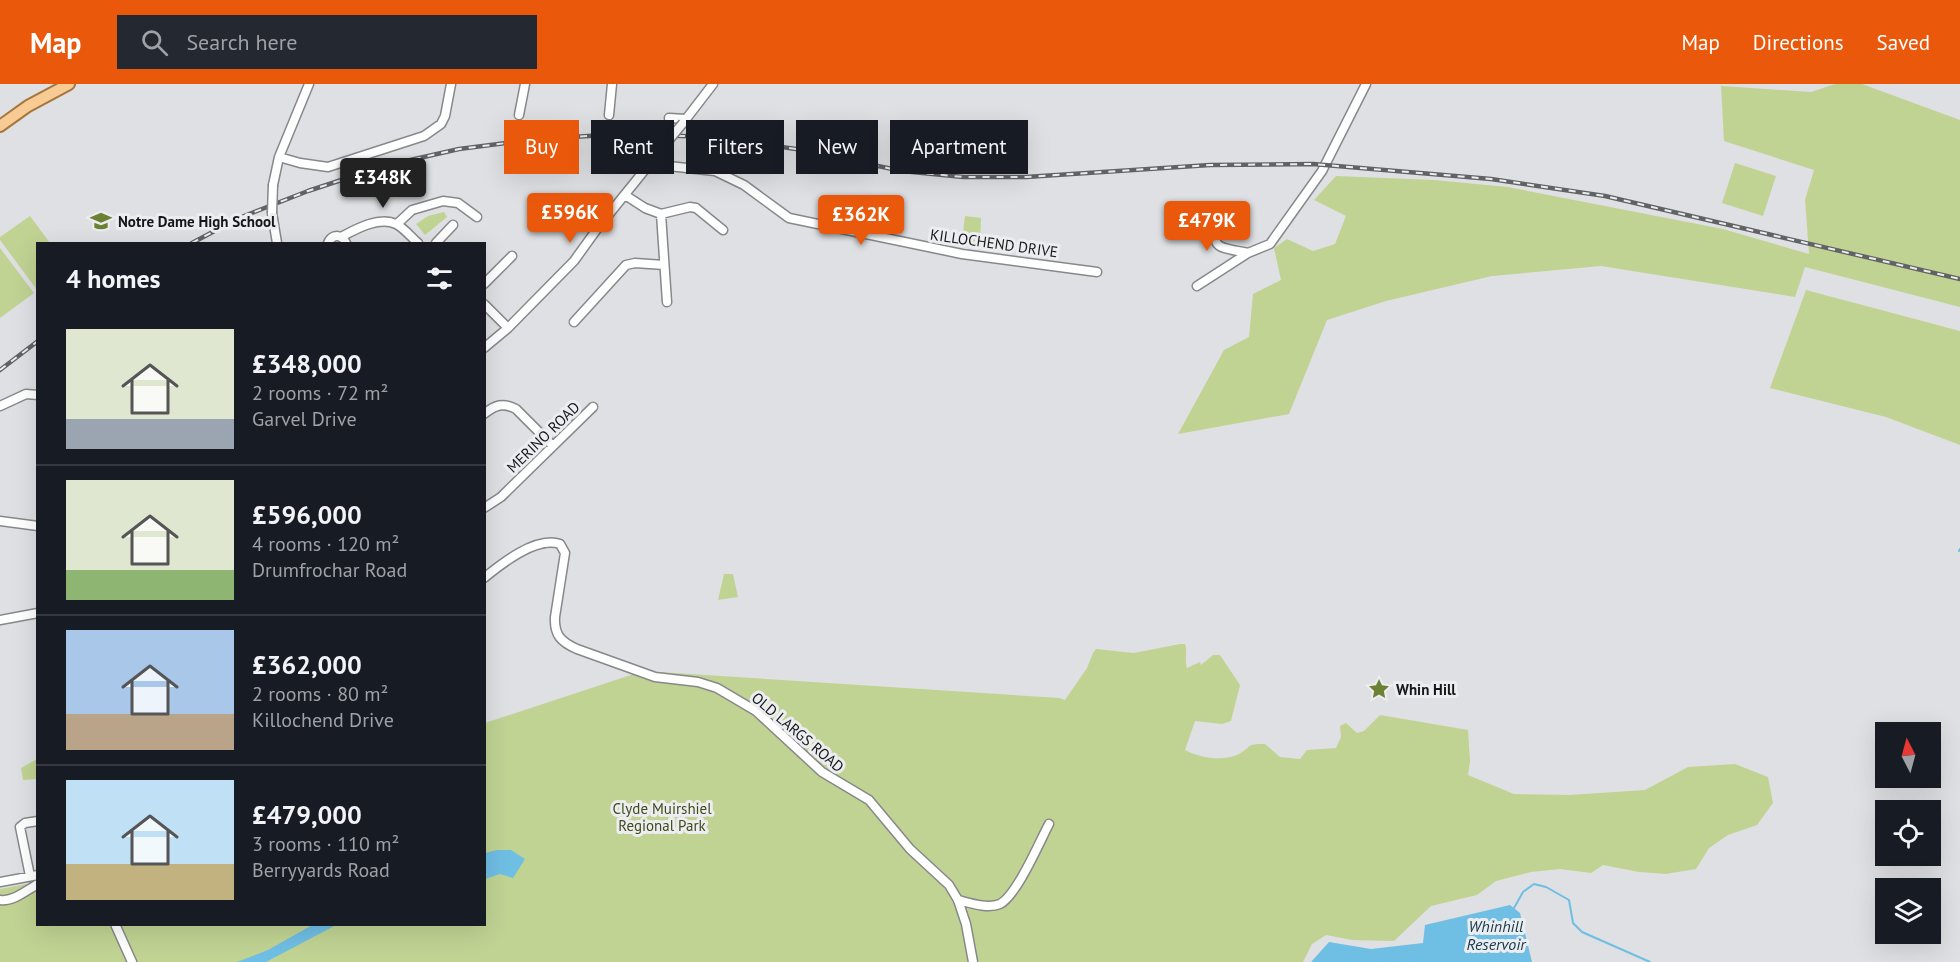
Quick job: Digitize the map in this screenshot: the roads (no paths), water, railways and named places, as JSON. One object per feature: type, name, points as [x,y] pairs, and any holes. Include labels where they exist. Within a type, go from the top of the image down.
[{"type":"main road","points":[[0,126],[28,106],[69,84]]},
{"type":"street","points":[[277,242],[272,213],[273,184],[279,157],[309,84]]},
{"type":"street","points":[[279,157],[328,167],[424,136],[441,124],[445,116],[451,84]]},
{"type":"street","points":[[519,116],[525,84]]},
{"type":"street","points":[[609,115],[612,84]]},
{"type":"street","points":[[674,134],[713,84]]},
{"type":"street","points":[[1197,286],[1248,253],[1270,244],[1322,171],[1366,84]]},
{"type":"street","points":[[669,118],[685,121]]},
{"type":"street","name":"KILLOCHEND DRIVE","points":[[674,167],[715,171],[744,185],[789,218],[962,254],[1097,272]]},
{"type":"street","points":[[486,346],[508,328],[574,261],[642,174]]},
{"type":"street","points":[[625,195],[645,208],[661,214],[690,207],[696,208],[723,230]]},
{"type":"street","points":[[397,224],[412,210],[443,201],[458,203],[477,217]]},
{"type":"street","points":[[661,214],[666,302]]},
{"type":"street","points":[[1219,214],[1214,238],[1216,242],[1222,248],[1248,253]]},
{"type":"street","points":[[329,242],[332,237],[344,240],[368,224],[381,222],[397,224],[417,242]]},
{"type":"street","points":[[437,242],[453,225]]},
{"type":"street","points":[[486,282],[512,256]]},
{"type":"street","points":[[574,322],[626,265],[635,263],[664,265]]},
{"type":"street","points":[[486,306],[508,328]]},
{"type":"street","points":[[0,406],[26,394],[36,395]]},
{"type":"street","points":[[486,412],[500,404],[509,405],[516,409],[553,446]]},
{"type":"street","name":"MERINO ROAD","points":[[486,507],[501,497],[593,407]]},
{"type":"street","points":[[0,521],[36,526]]},
{"type":"street","name":"OLD LARGS ROAD","points":[[486,576],[507,560],[532,547],[551,543],[560,544],[565,553],[555,627],[558,637],[566,644],[655,677],[698,682],[717,688],[756,711],[822,772],[869,800],[910,849],[948,885],[958,900],[966,924],[973,962]]},
{"type":"street","points":[[0,620],[36,613]]},
{"type":"street","points":[[0,882],[34,876],[20,827],[25,823],[36,821]]},
{"type":"street","points":[[958,900],[988,906],[999,904],[1013,893],[1049,824]]},
{"type":"street","points":[[0,900],[13,899],[36,885]]},
{"type":"street","points":[[116,926],[132,962]]},
{"type":"water","points":[[511,850],[525,859],[513,878],[500,874],[486,879],[486,853]]},
{"type":"water","name":"Whinhill Reservoir","points":[[1510,905],[1520,913],[1532,962],[1311,962],[1329,942],[1371,949],[1423,943],[1425,925]]},
{"type":"water","points":[[310,926],[334,926],[266,962],[237,962],[268,950]]},
{"type":"waterway","points":[[1514,908],[1523,892],[1534,884],[1546,887],[1569,900],[1573,923],[1582,932],[1650,962]]},
{"type":"railway","points":[[194,242],[239,218],[308,191],[384,166],[459,149],[538,139],[622,134],[711,137],[796,149],[902,171],[963,177],[1026,177],[1210,165],[1313,164],[1491,179],[1605,196],[1960,279]]},
{"type":"railway","points":[[0,370],[36,343]]},
{"type":"place","name":"Notre Dame High School","points":[[101,221]]},
{"type":"place","name":"Whin Hill","points":[[1379,689]]},
{"type":"park label","name":"Clyde Muirshiel Regional Park","points":[[662,816]]}]
